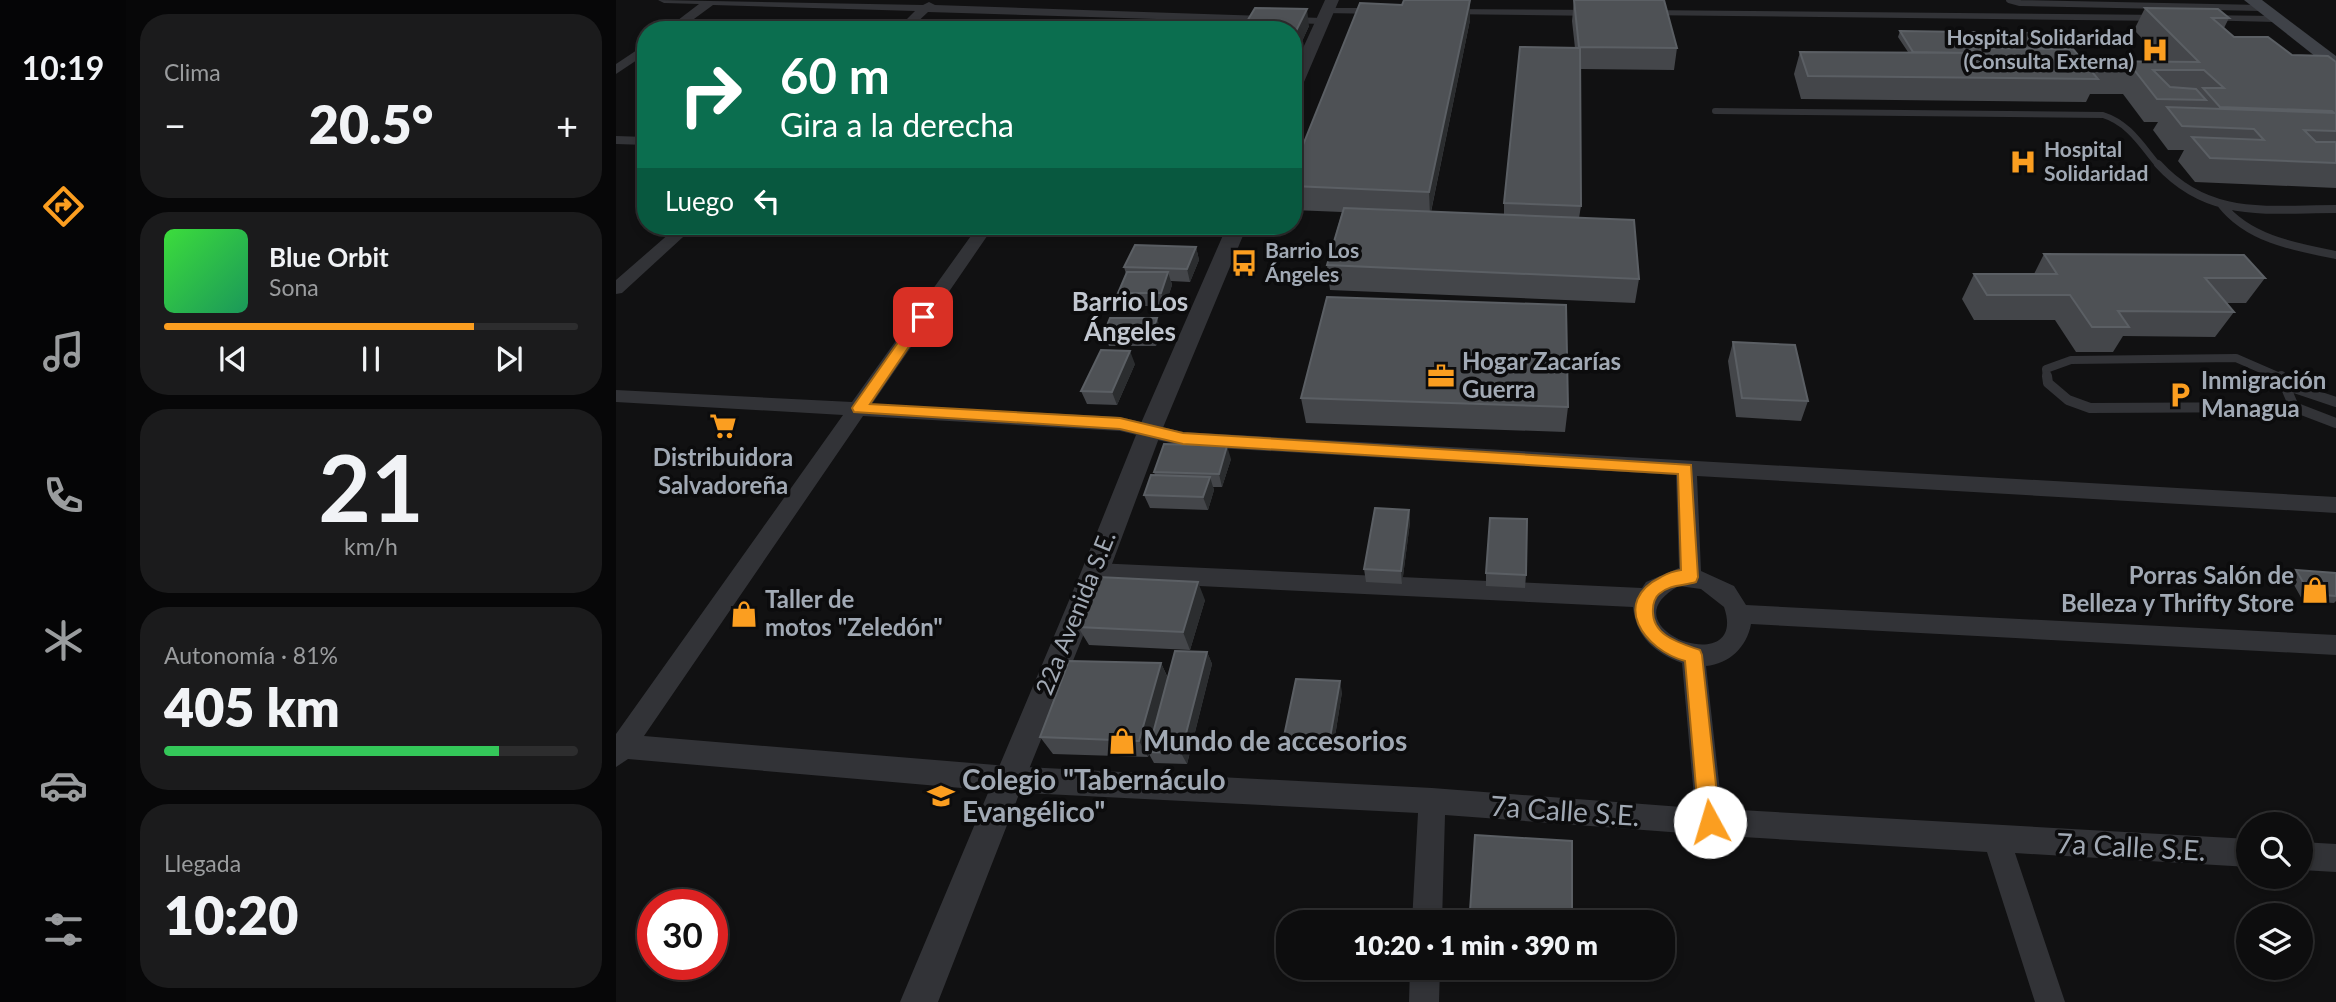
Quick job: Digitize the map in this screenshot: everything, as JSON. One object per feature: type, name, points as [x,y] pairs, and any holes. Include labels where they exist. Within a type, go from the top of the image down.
[{"type":"main road","points":[[2263,9],[2336,64]]},
{"type":"street","points":[[664,0],[930,4],[1134,14],[1392,11]]},
{"type":"street","points":[[1129,21],[1143,0]]},
{"type":"street","points":[[684,21],[712,1]]},
{"type":"street","points":[[912,21],[930,4]]},
{"type":"street","points":[[1431,12],[1498,6],[1608,13]]},
{"type":"street","points":[[1622,13],[2263,9]]},
{"type":"street","points":[[1302,68],[1327,11]]},
{"type":"street","points":[[616,70],[637,55]]},
{"type":"street","points":[[616,140],[637,141]]},
{"type":"street","points":[[620,282],[676,235]]},
{"type":"street","points":[[618,750],[980,235]]},
{"type":"street","name":"22a Avenida S.E.","points":[[919,1002],[1007,779],[1233,235]]},
{"type":"street","points":[[616,396],[1120,424],[1183,439],[2336,505]]},
{"type":"street","points":[[1686,469],[1690,577]]},
{"type":"street","points":[[1095,572],[1646,598]]},
{"type":"street","points":[[1690,577],[1721,589],[1732,600],[1739,614],[1739,631],[1730,645],[1714,654],[1693,655],[1675,650],[1659,641],[1648,627],[1644,612],[1646,598],[1663,581],[1690,577]]},
{"type":"street","points":[[1739,614],[2336,645]]},
{"type":"street","points":[[1693,655],[1710,822]]},
{"type":"street","name":"7a Calle S.E.","points":[[618,750],[1007,779],[1432,802],[1997,840],[2236,852]]},
{"type":"street","points":[[1428,910],[1432,802]]},
{"type":"street","points":[[1997,840],[2050,1002]]},
{"type":"street","points":[[2313,857],[2336,858]]},
{"type":"street","points":[[1424,1002],[1425,980]]},
{"type":"lane","points":[[2009,0],[2020,3],[2263,9]]},
{"type":"lane","points":[[1715,111],[2103,115],[2117,119],[2126,126],[2192,194],[2221,204],[2245,207],[2336,209]]},
{"type":"lane","points":[[2221,204],[2228,216],[2244,227],[2300,248],[2336,255]]},
{"type":"lane","points":[[2294,407],[2281,376],[2236,358],[2071,360],[2046,369],[2048,383],[2068,400],[2090,408],[2294,407],[2336,423]]},
{"type":"lane","points":[[2285,385],[2336,402]]},
{"type":"building","points":[[1404,0],[1470,0],[1429,192],[1302,186],[1302,148],[1360,3],[1402,5]]},
{"type":"building","points":[[1574,0],[1664,0],[1677,48],[1579,47]]},
{"type":"building","points":[[1255,8],[1307,9],[1301,21],[1247,21]]},
{"type":"building","points":[[2145,8],[2218,9],[2229,18],[2212,18],[2234,37],[2268,37],[2292,55],[2328,56],[2336,62],[2336,131],[2304,130],[2316,142],[2336,142],[2336,163],[2210,158],[2192,137],[2264,140],[2254,129],[2182,126],[2167,107],[2334,113],[2332,111],[2220,107],[2203,88],[2224,88],[2204,70],[2153,70],[2170,87],[2196,89],[2206,100],[2157,99],[2135,71],[2096,71],[2086,61],[2199,62]]},
{"type":"building","points":[[1900,31],[2037,33],[2051,49],[1970,48],[1969,53],[1913,52]]},
{"type":"building","points":[[1520,47],[1580,48],[1581,206],[1504,203]]},
{"type":"building","points":[[1970,48],[2073,49],[2098,79],[1808,76],[1800,52],[1975,53]]},
{"type":"building","points":[[1344,208],[1634,220],[1639,279],[1327,265]]},
{"type":"building","points":[[1135,245],[1196,247],[1187,269],[1124,267]]},
{"type":"building","points":[[2044,254],[2244,255],[2265,278],[2205,278],[2234,312],[2118,311],[2129,327],[2092,327],[2070,295],[1987,295],[1974,274],[2057,274]]},
{"type":"building","points":[[1127,272],[1168,272],[1161,293],[1118,293]]},
{"type":"building","name":"Hogar Zacarías Guerra","points":[[1327,297],[1566,305],[1568,407],[1301,398]]},
{"type":"building","points":[[1110,318],[1157,318],[1152,333],[1104,333]]},
{"type":"building","points":[[1733,342],[1795,345],[1808,401],[1742,398]]},
{"type":"building","points":[[1101,350],[1130,351],[1112,392],[1081,391]]},
{"type":"building","points":[[1164,444],[1227,446],[1219,474],[1154,472]]},
{"type":"building","points":[[1151,475],[1210,477],[1203,497],[1144,495]]},
{"type":"building","points":[[1375,508],[1409,510],[1401,571],[1364,569]]},
{"type":"building","points":[[1490,518],[1527,519],[1526,575],[1486,573]]},
{"type":"building","points":[[2296,570],[2336,573],[2336,596],[2310,594]]},
{"type":"building","points":[[1098,577],[1198,582],[1183,632],[1078,627]]},
{"type":"building","points":[[1175,651],[1207,652],[1181,753],[1148,752]]},
{"type":"building","points":[[1069,661],[1161,663],[1139,741],[1040,737]]},
{"type":"building","points":[[1296,679],[1340,681],[1330,738],[1284,736]]},
{"type":"building","points":[[1475,835],[1572,841],[1572,910],[1470,910]]},
{"type":"place","name":"Hospital Solidaridad (Consulta Externa)","points":[[2155,50]]},
{"type":"place","name":"Hospital Solidaridad","points":[[2023,162]]},
{"type":"place","name":"Barrio Los Ángeles","points":[[1244,263]]},
{"type":"place","name":"Hogar Zacarías Guerra","points":[[1441,376]]},
{"type":"place","name":"Inmigración Managua","points":[[2180,395]]},
{"type":"place","name":"Distribuidora Salvadoreña","points":[[723,426]]},
{"type":"place","name":"Porras Salón de Belleza y Thrifty Store","points":[[2315,590]]},
{"type":"place","name":"Taller de motos \"Zeledón\"","points":[[744,614]]},
{"type":"place","name":"Mundo de accesorios","points":[[1122,741]]},
{"type":"place","name":"Colegio \"Tabernáculo Evangélico\"","points":[[941,796]]},
{"type":"district","name":"Barrio Los Ángeles","points":[[1130,317]]},
{"type":"route","points":[[923,317],[859,408],[1120,424],[1183,439],[1686,469],[1690,577],[1676,577],[1653,588],[1646,598],[1644,612],[1648,627],[1659,641],[1675,650],[1693,655],[1710,822]]}]
